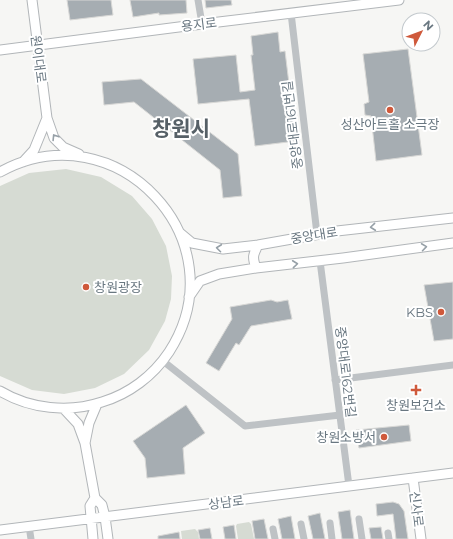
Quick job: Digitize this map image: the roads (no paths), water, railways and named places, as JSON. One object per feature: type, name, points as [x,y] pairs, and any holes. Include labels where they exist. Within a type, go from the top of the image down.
[{"type":"main road","name":"원이대로","points":[[32,0],[47,118],[54,138],[63,147],[97,160]]},
{"type":"main road","name":"용지로","points":[[0,50],[399,0]]},
{"type":"main road","name":"원이대로","points":[[23,162],[34,150],[47,118]]},
{"type":"main road","points":[[0,172],[23,162],[45,157],[60,156],[75,156],[97,160],[123,171],[146,187],[156,197],[173,220],[185,248],[190,282],[189,299],[180,331],[163,361],[133,388],[116,397],[80,408],[48,408],[32,405],[17,400],[0,391]]},
{"type":"main road","name":"중앙대로","points":[[179,232],[192,243],[223,249],[258,245],[317,234],[453,218]]},
{"type":"main road","name":"중앙대로","points":[[189,299],[200,281],[219,274],[453,243]]},
{"type":"main road","points":[[256,268],[253,257],[258,245]]},
{"type":"main road","points":[[85,443],[97,404]]},
{"type":"main road","points":[[64,408],[78,424],[85,443],[95,498],[102,504],[108,539]]},
{"type":"main road","name":"상남로","points":[[0,530],[453,473]]},
{"type":"main road","name":"신사로","points":[[413,478],[421,539]]},
{"type":"main road","points":[[93,539],[90,506],[95,498]]},
{"type":"street","points":[[198,0],[202,24]]},
{"type":"street","name":"중앙대로161번길","points":[[290,13],[317,234]]},
{"type":"street","name":"중앙대로162번길","points":[[320,261],[349,486]]},
{"type":"street","points":[[163,361],[245,426],[340,415]]},
{"type":"street","points":[[335,380],[453,365]]},
{"type":"street","points":[[359,519],[362,539]]},
{"type":"street","points":[[330,523],[332,539]]},
{"type":"street","points":[[301,524],[304,539]]},
{"type":"street","points":[[29,526],[31,539]]},
{"type":"street","points":[[273,529],[275,539]]},
{"type":"place","name":"성산아트홀 소극장","points":[[390,110]]},
{"type":"place","name":"창원광장","points":[[86,287]]},
{"type":"place","name":"KBS","points":[[441,312]]},
{"type":"place","name":"창원보건소","points":[[416,390]]},
{"type":"place","name":"창원소방서","points":[[384,437]]},
{"type":"district","name":"창원시","points":[[181,128]]}]
